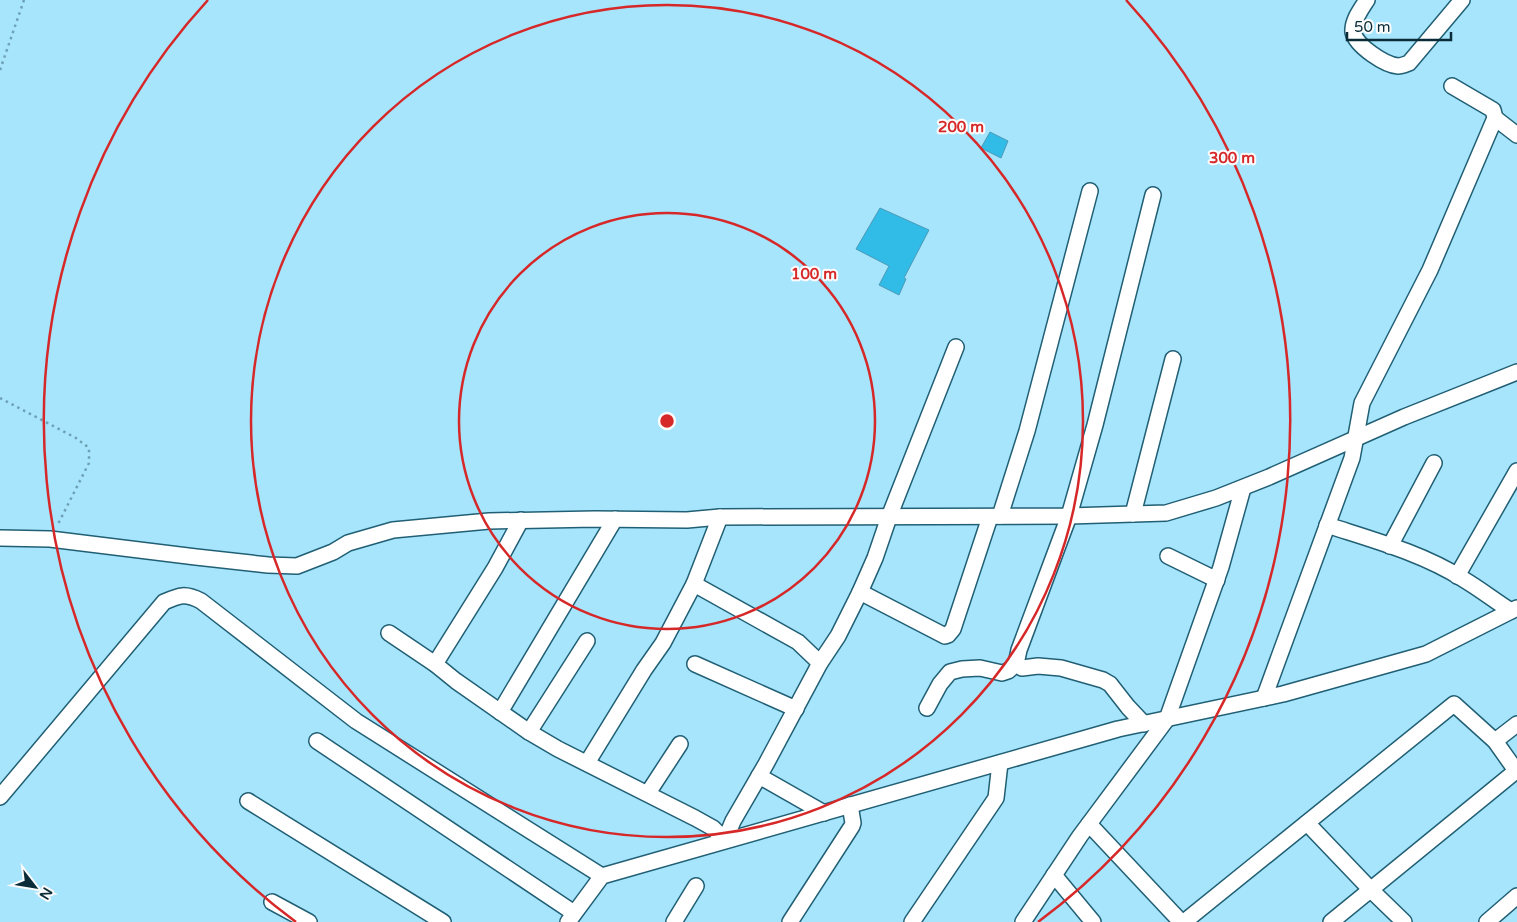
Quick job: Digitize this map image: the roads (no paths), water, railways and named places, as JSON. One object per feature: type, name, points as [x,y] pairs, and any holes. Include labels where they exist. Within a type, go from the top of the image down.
[{"type":"street","points":[[1367,0],[1357,17],[1354,27],[1353,32],[1357,41],[1379,58],[1399,66],[1409,63],[1462,0]]},
{"type":"street","points":[[1452,86],[1493,110],[1496,118],[1517,135]]},
{"type":"street","points":[[1264,698],[1352,458],[1362,402],[1430,270],[1496,118]]},
{"type":"street","points":[[860,592],[945,636],[952,630],[1027,431],[1090,191]]},
{"type":"street","points":[[927,708],[940,684],[950,672],[980,668],[1002,673],[1008,672],[1016,664],[1019,650],[1049,573],[1068,516],[1095,425],[1153,195]]},
{"type":"street","points":[[725,840],[733,821],[820,663],[838,636],[860,592],[875,558],[956,347]]},
{"type":"street","points":[[1133,514],[1173,358]]},
{"type":"street","points":[[0,538],[50,539],[196,557],[297,566],[333,552],[348,543],[393,530],[453,524],[521,520],[687,520],[720,517],[889,518],[1166,513],[1243,488],[1356,438],[1517,372]]},
{"type":"street","points":[[1390,546],[1434,464]]},
{"type":"street","points":[[1457,576],[1517,471]]},
{"type":"street","points":[[1023,922],[1089,824],[1167,719],[1216,580],[1243,488]]},
{"type":"street","points":[[587,763],[644,670],[663,643],[694,584],[720,517]]},
{"type":"street","points":[[500,712],[615,519]]},
{"type":"street","points":[[435,664],[495,568],[521,520]]},
{"type":"street","points":[[1327,526],[1406,551],[1457,576],[1514,610]]},
{"type":"street","points":[[1168,556],[1216,580]]},
{"type":"street","points":[[694,584],[798,642],[820,663]]},
{"type":"street","points":[[0,797],[164,602],[178,596],[189,596],[201,601],[356,721],[602,876]]},
{"type":"street","points":[[317,742],[571,918],[602,876],[1118,729],[1283,694],[1426,654],[1514,610]]},
{"type":"street","points":[[389,632],[529,732],[558,749],[648,793],[713,828],[725,840]]},
{"type":"street","points":[[529,732],[587,641]]},
{"type":"street","points":[[695,664],[796,708]]},
{"type":"street","points":[[1016,664],[1022,668],[1038,666],[1061,668],[1103,680],[1110,684],[1128,708],[1144,724]]},
{"type":"street","points":[[1184,922],[1454,704],[1495,741],[1516,772],[1331,922]]},
{"type":"street","points":[[1495,741],[1517,724]]},
{"type":"street","points":[[648,793],[680,744]]},
{"type":"street","points":[[912,922],[996,798],[1000,763]]},
{"type":"street","points":[[759,776],[824,812]]},
{"type":"street","points":[[248,801],[443,922]]},
{"type":"street","points":[[790,922],[852,826],[850,805]]},
{"type":"street","points":[[1307,823],[1404,922]]},
{"type":"street","points":[[1089,824],[1181,922]]},
{"type":"street","points":[[1054,875],[1093,922]]},
{"type":"street","points":[[675,922],[696,886]]},
{"type":"street","points":[[1486,922],[1517,896]]},
{"type":"street","points":[[272,902],[309,922]]}]
